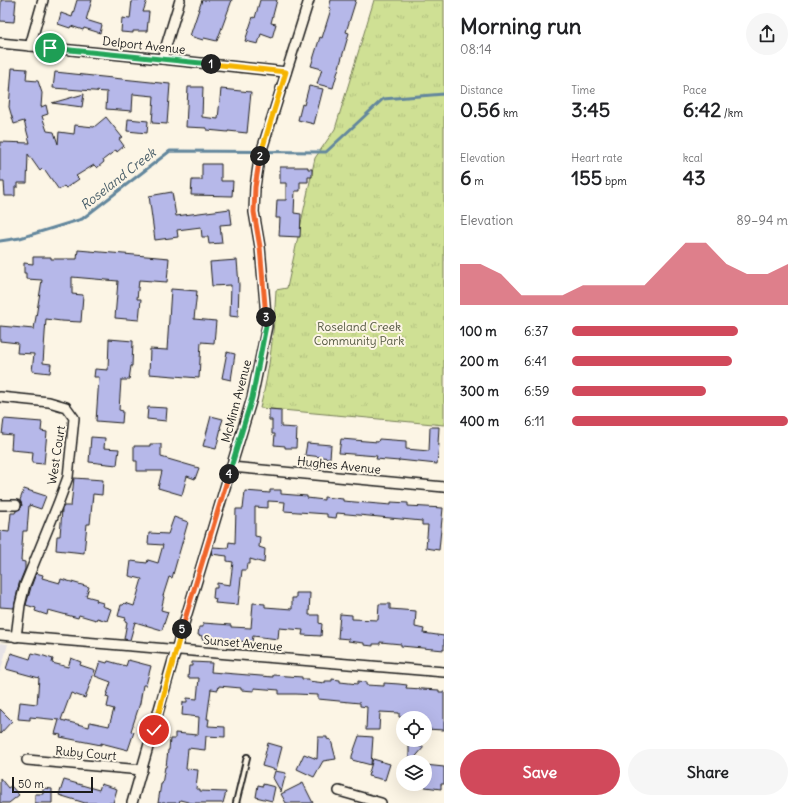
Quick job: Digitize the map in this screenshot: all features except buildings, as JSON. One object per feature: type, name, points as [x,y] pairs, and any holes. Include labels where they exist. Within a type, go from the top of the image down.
[{"type":"street","points":[[30,46],[43,0]]},
{"type":"street","points":[[162,59],[180,0]]},
{"type":"street","name":"McMinn Avenue","points":[[132,803],[176,650],[252,398],[266,326],[260,247],[254,212],[255,187],[259,159],[309,0]]},
{"type":"street","name":"Delport Avenue","points":[[0,43],[286,72]]},
{"type":"street","name":"West Court","points":[[0,397],[49,402],[66,407],[74,418],[68,477],[26,585],[20,605],[16,637]]},
{"type":"street","name":"Hughes Avenue","points":[[231,467],[444,487]]},
{"type":"street","points":[[0,505],[16,505]]},
{"type":"street","name":"Sunset Avenue","points":[[0,635],[444,672]]},
{"type":"street","name":"Ruby Court","points":[[27,760],[142,770]]},
{"type":"street","points":[[339,791],[381,803]]},
{"type":"lane","points":[[236,803],[247,757]]},
{"type":"shaded area","points":[[0,643],[8,644],[0,673]]},
{"type":"green space","name":"Roseland Creek Community Park","points":[[374,0],[444,0],[444,425],[260,408],[271,350],[276,290],[287,288],[315,158],[335,129]]},
{"type":"waterway","name":"Roseland Creek","points":[[0,241],[20,238],[82,219],[170,151],[326,152],[383,99],[444,94]]},
{"type":"route","points":[[50,48],[286,72],[259,159],[255,187],[254,212],[260,247],[266,326],[252,398],[176,650],[154,730]]}]
